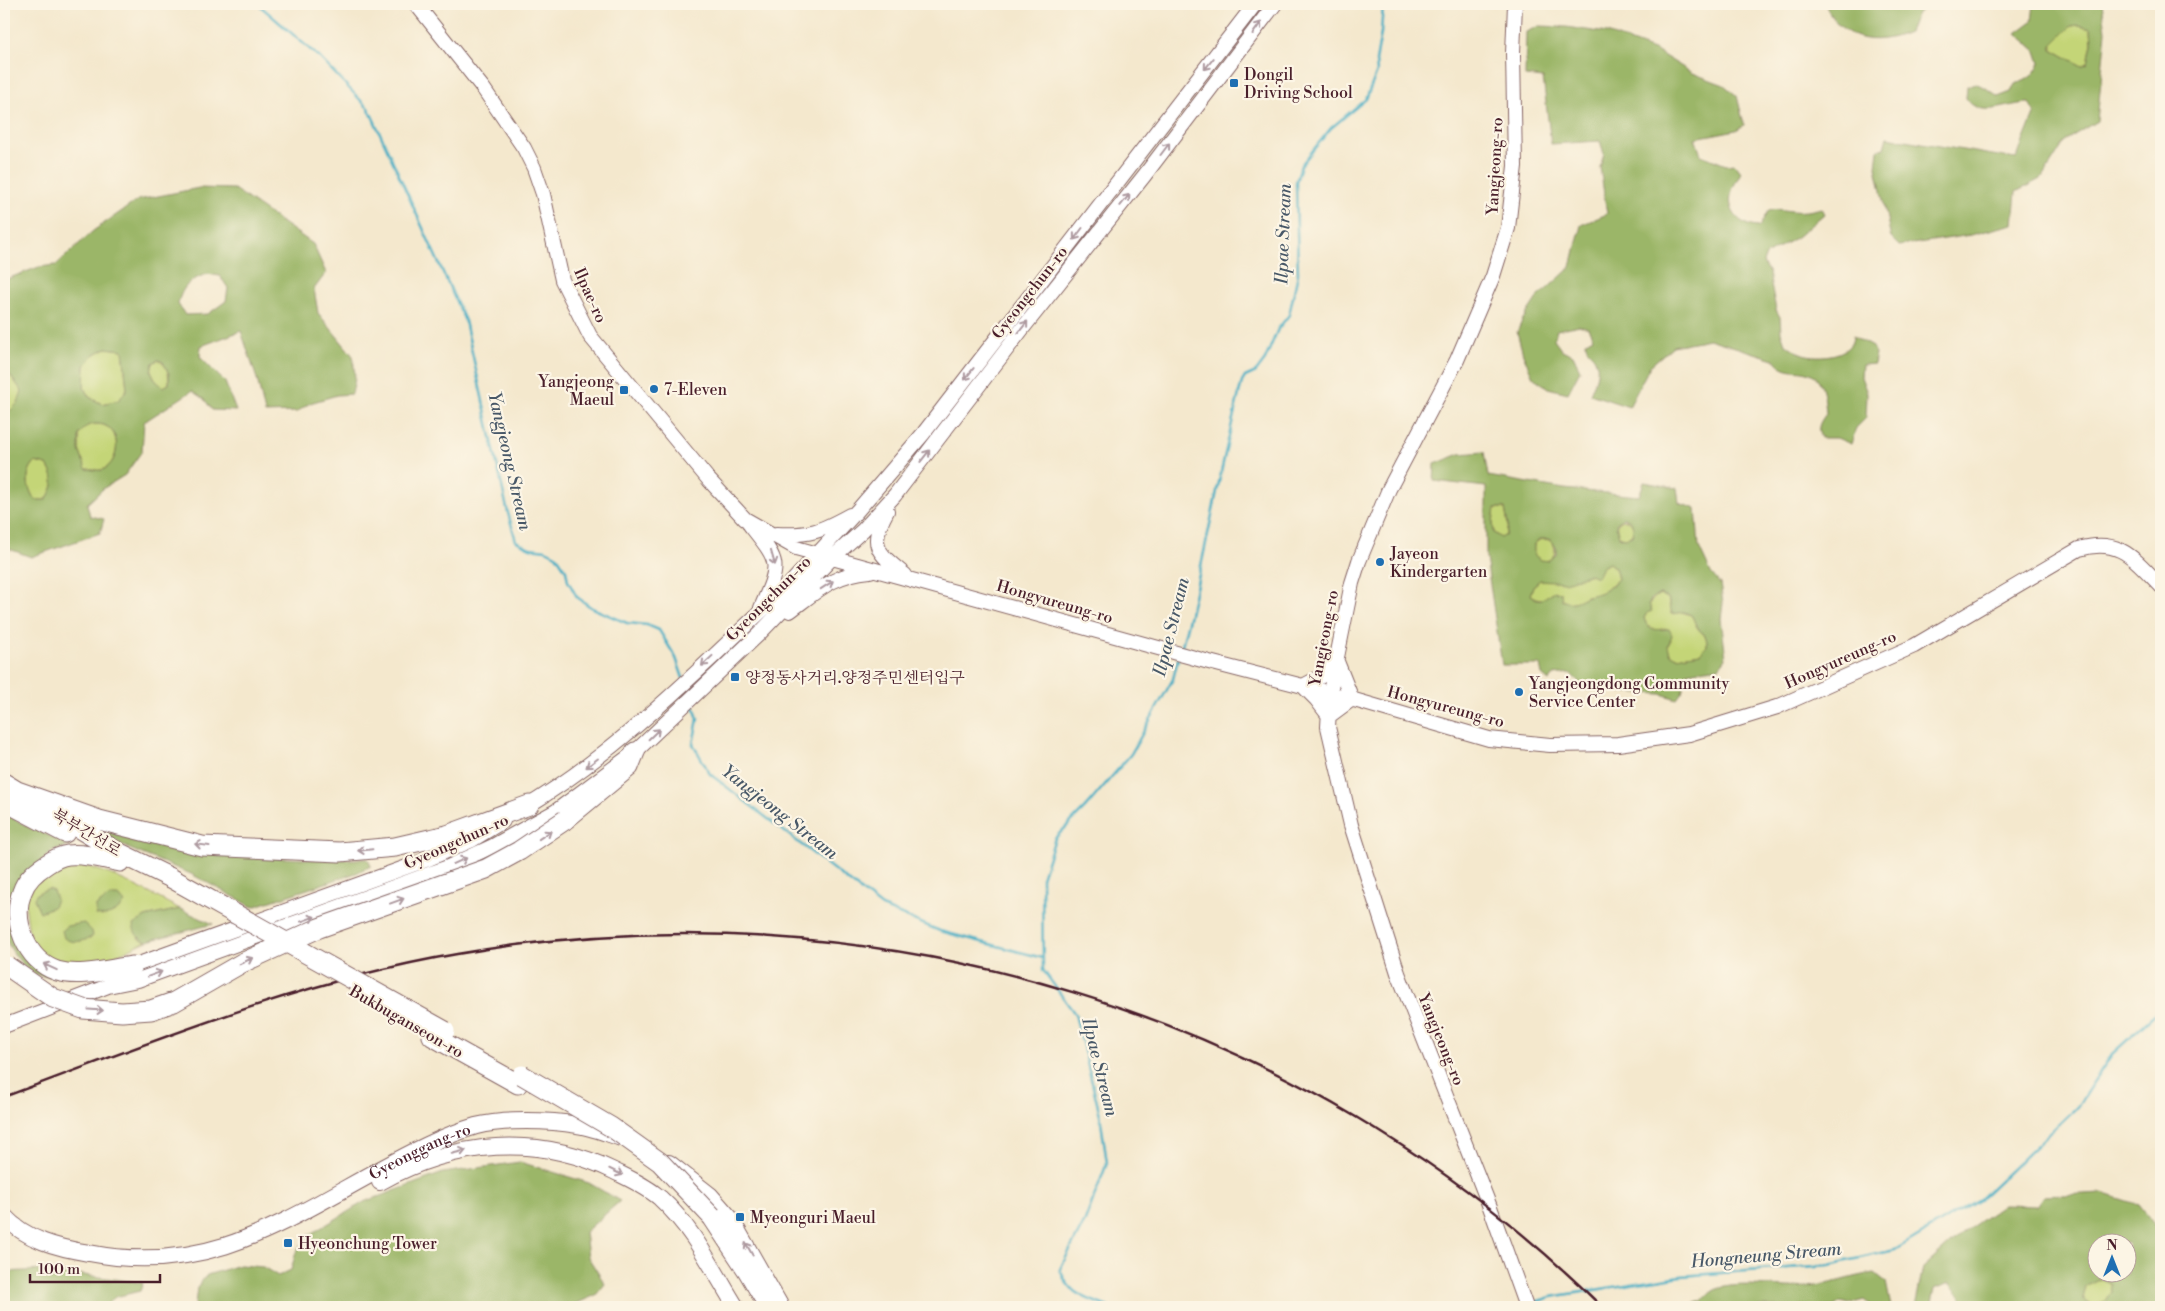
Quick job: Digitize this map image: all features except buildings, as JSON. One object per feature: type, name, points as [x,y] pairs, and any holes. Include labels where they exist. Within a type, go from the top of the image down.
[{"type":"highway","points":[[5,964],[53,998],[83,1009],[122,1012],[151,1010],[174,1002],[242,963],[320,928],[486,869],[520,851],[565,820],[629,767],[635,752]]},
{"type":"highway","points":[[8,792],[99,820],[202,846],[340,852],[395,847],[447,835],[529,806]]},
{"type":"highway","name":"Bukbuganseon-ro","points":[[8,792],[120,862],[165,881],[238,926],[439,1034],[520,1080],[611,1127],[660,1162],[755,1307]]},
{"type":"highway","name":"북부간선로","points":[[8,792],[116,851],[165,881]]},
{"type":"highway","points":[[120,862],[84,855],[67,855],[34,872],[22,890],[18,906],[19,926],[28,947],[42,963],[57,971],[75,973],[133,966]]},
{"type":"highway","name":"Bukbuganseon-ro","points":[[700,1222],[747,1270],[769,1307]]},
{"type":"main road","name":"Ilpae-ro","points":[[416,4],[483,88],[524,148],[534,168],[543,194],[562,280],[584,328],[708,480],[745,518],[796,548],[825,557]]},
{"type":"main road","name":"Gyeongchun-ro","points":[[4,1026],[108,986],[138,980],[448,867],[493,846],[556,810],[635,752],[759,634],[825,557],[857,511],[935,418],[1069,246],[1169,112],[1255,4]]},
{"type":"main road","name":"Gyeongchun-ro","points":[[108,986],[133,966],[426,860],[472,840],[574,777],[609,750],[759,613],[825,557],[863,530],[895,495],[1023,328],[1144,176],[1275,4]]},
{"type":"main road","name":"Yangjeong-ro","points":[[1514,4],[1515,166],[1508,228],[1493,276],[1457,360],[1414,438],[1377,515],[1352,583],[1330,693],[1328,727],[1351,825],[1398,973],[1490,1206],[1526,1307]]},
{"type":"main road","points":[[895,495],[878,528],[876,542],[881,554],[908,578]]},
{"type":"main road","points":[[771,534],[800,536],[814,533],[857,511]]},
{"type":"main road","points":[[745,518],[770,548],[775,560],[772,584],[759,613]]},
{"type":"main road","name":"Hongyureung-ro","points":[[825,557],[1352,699],[1489,739],[1550,745],[1618,744],[1689,734],[1777,707],[1914,646],[2079,549],[2096,544],[2126,552],[2161,586]]},
{"type":"main road","points":[[759,634],[828,584],[846,574],[877,570]]},
{"type":"main road","points":[[1336,658],[1352,699],[1329,716],[1303,686],[1320,677],[1336,658]]},
{"type":"main road","points":[[493,1146],[485,1143],[484,1135],[500,1122]]},
{"type":"main road","name":"Gyeonggang-ro","points":[[4,1216],[16,1227],[38,1240],[66,1249],[113,1258],[153,1258],[188,1255],[233,1244],[266,1231],[403,1157],[442,1138],[477,1126],[500,1122],[577,1124],[624,1139],[668,1162],[710,1194],[731,1219],[781,1307]]},
{"type":"main road","points":[[538,1122],[560,1130],[564,1134],[562,1143],[555,1147],[544,1148]]},
{"type":"main road","name":"Gyeonggang-ro","points":[[4,1232],[28,1246],[65,1258],[103,1266],[152,1269],[193,1265],[230,1256],[270,1241],[397,1172],[436,1157],[493,1146],[518,1145],[544,1148],[603,1166],[637,1182],[700,1222],[736,1307]]},
{"type":"main road","points":[[700,1222],[710,1194]]},
{"type":"green space","points":[[1825,4],[1932,4],[1917,13],[1909,32],[1896,37],[1871,39],[1860,38],[1840,26]]},
{"type":"green space","points":[[2034,4],[2102,4],[2106,31],[2097,121],[2066,140],[2042,178],[2016,192],[2013,224],[1971,235],[1899,246],[1891,238],[1876,167],[1878,150],[1884,148],[1887,137],[2016,159],[2035,112],[2029,103],[1995,109],[1979,108],[1972,105],[1966,98],[1967,86],[1975,83],[1998,97],[2011,92],[2015,84],[2024,81],[2033,74],[2040,63],[2036,51],[2016,33],[2032,21]],"holes":[[[2079,25],[2091,28],[2092,43],[2088,63],[2082,66],[2052,49],[2052,45],[2071,26]]]},
{"type":"green space","points":[[2079,25],[2091,28],[2092,43],[2088,63],[2082,66],[2052,49],[2052,45],[2071,26]]},
{"type":"green space","points":[[1539,26],[1566,27],[1607,33],[1656,51],[1692,73],[1724,85],[1737,96],[1744,125],[1736,130],[1695,138],[1701,155],[1726,165],[1735,164],[1741,172],[1733,189],[1730,202],[1734,213],[1742,222],[1759,227],[1768,211],[1777,209],[1810,211],[1821,208],[1824,214],[1797,237],[1766,255],[1763,263],[1769,273],[1785,344],[1803,354],[1826,356],[1841,352],[1847,348],[1852,343],[1853,336],[1872,347],[1876,353],[1874,364],[1862,365],[1861,377],[1867,393],[1866,418],[1856,428],[1851,444],[1837,438],[1821,438],[1819,425],[1826,414],[1824,394],[1819,381],[1813,374],[1789,369],[1781,366],[1774,359],[1709,339],[1673,346],[1650,366],[1629,407],[1590,394],[1596,377],[1597,363],[1594,356],[1587,349],[1586,342],[1593,338],[1588,328],[1579,325],[1557,330],[1554,339],[1562,350],[1573,355],[1580,370],[1568,393],[1548,388],[1533,377],[1523,354],[1517,332],[1537,298],[1571,267],[1581,225],[1607,214],[1600,167],[1604,154],[1600,141],[1551,144],[1543,78],[1525,76],[1526,32]]},
{"type":"green space","points":[[199,188],[234,189],[313,244],[326,273],[314,289],[318,313],[353,356],[355,378],[352,394],[337,395],[310,403],[297,412],[265,413],[257,379],[241,331],[201,346],[200,357],[225,382],[236,411],[212,410],[205,400],[192,391],[144,422],[142,451],[125,475],[104,488],[87,504],[90,516],[104,519],[100,533],[31,557],[4,547],[4,417],[18,403],[22,391],[4,367],[4,280],[39,267],[56,265],[93,231],[138,200]],"holes":[[[207,274],[220,276],[228,288],[226,301],[208,314],[185,315],[178,304],[184,288],[191,281]],[[106,348],[123,350],[127,389],[119,400],[102,404],[89,397],[84,388],[85,366],[93,355]],[[158,360],[163,362],[169,374],[169,384],[163,387],[156,381],[151,371],[153,363]],[[94,424],[105,425],[111,430],[115,435],[116,449],[115,456],[108,467],[102,470],[86,469],[79,450],[79,434],[87,426]],[[35,462],[47,465],[53,482],[46,500],[35,500],[32,495],[28,481],[29,471]]]},
{"type":"green space","points":[[106,348],[123,350],[127,389],[119,400],[102,404],[89,397],[84,388],[85,365],[93,355]]},
{"type":"green space","points":[[158,360],[164,364],[168,374],[169,384],[163,388],[156,381],[151,371],[153,363]]},
{"type":"green space","points":[[4,367],[22,391],[18,403],[4,417]]},
{"type":"green space","points":[[94,424],[105,425],[115,435],[115,456],[108,467],[102,470],[86,469],[79,450],[79,434],[87,426]]},
{"type":"green space","points":[[1484,452],[1488,476],[1564,489],[1639,496],[1644,482],[1677,488],[1679,503],[1696,509],[1699,547],[1711,573],[1720,584],[1723,603],[1721,619],[1726,658],[1719,667],[1687,672],[1682,692],[1677,699],[1661,694],[1587,690],[1570,673],[1554,675],[1549,681],[1542,675],[1540,665],[1502,665],[1486,558],[1486,487],[1434,481],[1435,464],[1460,454]],"holes":[[[1495,508],[1505,508],[1508,525],[1506,535],[1501,538],[1494,533]],[[1623,518],[1630,520],[1633,527],[1632,536],[1619,537],[1616,524]],[[1539,539],[1549,539],[1556,547],[1556,554],[1548,561],[1541,560],[1534,555],[1534,544]],[[1609,563],[1615,568],[1618,579],[1611,586],[1597,594],[1573,602],[1562,600],[1561,593],[1555,591],[1541,599],[1530,595],[1533,586],[1540,580],[1565,582],[1590,574],[1597,577],[1602,567]],[[1660,594],[1668,598],[1672,614],[1684,612],[1691,615],[1697,627],[1705,636],[1707,646],[1700,653],[1677,657],[1670,653],[1668,646],[1672,635],[1669,629],[1654,629],[1646,623],[1644,618],[1647,613],[1652,611],[1649,604],[1652,598]]]},
{"type":"green space","points":[[35,462],[47,465],[52,475],[53,486],[46,500],[35,500],[30,491],[28,476]]},
{"type":"green space","points":[[1495,508],[1505,508],[1508,525],[1506,535],[1501,538],[1494,533]]},
{"type":"green space","points":[[1625,520],[1631,523],[1634,529],[1631,535],[1625,538],[1619,535],[1616,529],[1619,523]]},
{"type":"green space","points":[[1544,539],[1552,542],[1555,550],[1552,558],[1544,561],[1536,558],[1533,550],[1536,542]]},
{"type":"green space","points":[[1609,563],[1615,568],[1618,579],[1601,594],[1586,596],[1579,601],[1568,603],[1551,592],[1548,598],[1543,599],[1530,595],[1533,586],[1540,580],[1582,577]]},
{"type":"green space","points":[[1660,594],[1668,598],[1670,608],[1691,615],[1706,639],[1707,646],[1700,653],[1677,657],[1670,653],[1667,646],[1671,640],[1666,628],[1658,630],[1652,629],[1647,625],[1644,618],[1651,602]]},
{"type":"green space","points":[[4,813],[32,829],[74,845],[52,851],[7,899],[4,898]]},
{"type":"green space","points":[[90,826],[141,841],[174,848],[258,857],[368,859],[371,866],[356,873],[253,907],[191,874],[130,849]]},
{"type":"green space","points":[[67,863],[81,865],[110,874],[180,909],[145,917],[138,938],[147,941],[115,956],[78,968],[58,966],[31,948],[24,896],[36,879]]},
{"type":"green space","points":[[49,889],[53,891],[56,899],[53,907],[40,912],[34,899],[38,893]]},
{"type":"green space","points":[[110,896],[119,896],[125,903],[112,914],[96,915],[96,906]]},
{"type":"green space","points":[[180,909],[213,924],[147,941],[136,934],[133,925],[145,917]]},
{"type":"green space","points":[[84,923],[92,931],[93,936],[78,942],[64,938],[62,930],[67,926]]},
{"type":"green space","points":[[7,925],[57,976],[35,974],[22,964],[11,950],[5,935],[4,929]]},
{"type":"green space","points":[[520,1162],[589,1183],[620,1201],[585,1232],[588,1257],[605,1284],[596,1295],[568,1307],[199,1307],[195,1305],[197,1287],[207,1275],[240,1265],[263,1267],[278,1276],[291,1270],[296,1252],[309,1235],[364,1202],[443,1173]]},
{"type":"green space","points":[[2102,1193],[2139,1205],[2160,1232],[2161,1307],[1971,1307],[1949,1283],[1935,1289],[1931,1307],[1915,1307],[1923,1268],[1960,1235],[2003,1205],[2036,1206],[2043,1196]]},
{"type":"green space","points":[[45,1270],[143,1283],[140,1291],[115,1297],[105,1307],[4,1307],[4,1272]]},
{"type":"green space","points":[[1875,1273],[1886,1282],[1891,1307],[1872,1307],[1864,1300],[1849,1304],[1841,1302],[1833,1307],[1680,1307],[1702,1301],[1712,1292],[1730,1286],[1808,1287]]},
{"type":"green space","points":[[2092,1284],[2110,1284],[2111,1292],[2104,1302],[2091,1305],[2083,1299],[2086,1287]]},
{"type":"waterway","name":"Yangjeong Stream","points":[[258,4],[320,58],[369,109],[465,321],[516,541],[530,548],[546,550],[556,555],[566,570],[568,581],[577,597],[592,608],[627,623],[647,625],[659,630],[676,658],[683,678]]},
{"type":"waterway","name":"Ilpae Stream","points":[[1181,649],[1242,382],[1245,377],[1256,372],[1265,360],[1278,329],[1289,315],[1298,274],[1296,182],[1301,165],[1331,128],[1366,99],[1377,72],[1376,61],[1381,33],[1383,4]]},
{"type":"waterway","name":"Ilpae Stream","points":[[1108,1307],[1085,1298],[1073,1290],[1068,1285],[1060,1269],[1085,1221],[1107,1163],[1100,1115],[1075,1014],[1043,970],[1042,878],[1055,838],[1086,807],[1131,754],[1173,679],[1178,659]]},
{"type":"waterway","name":"Yangjeong Stream","points":[[693,704],[698,719],[693,744],[710,774],[882,907],[940,931],[1043,958]]},
{"type":"waterway","name":"Hongneung Stream","points":[[1529,1304],[1551,1297],[1681,1276],[1829,1265],[1895,1250],[1982,1197],[2077,1107],[2112,1054],[2161,1009]]},
{"type":"railway","points":[[4,1097],[171,1035],[284,997],[341,980],[457,954],[613,936],[768,937],[922,956],[1073,992],[1218,1046],[1355,1117],[1484,1204],[1602,1307]]},
{"type":"place","name":"Dongil Driving School","points":[[1234,83]]},
{"type":"place","name":"7-Eleven","points":[[654,389]]},
{"type":"place","name":"Yangjeong Maeul","points":[[624,390]]},
{"type":"place","name":"Jayeon Kindergarten","points":[[1380,562]]},
{"type":"place","name":"양정동사거리.양정주민센터입구","points":[[735,677]]},
{"type":"place","name":"Yangjeongdong Community Service Center","points":[[1519,692]]},
{"type":"place","name":"Myeonguri Maeul","points":[[740,1217]]},
{"type":"place","name":"Hyeonchung Tower","points":[[288,1243]]}]
